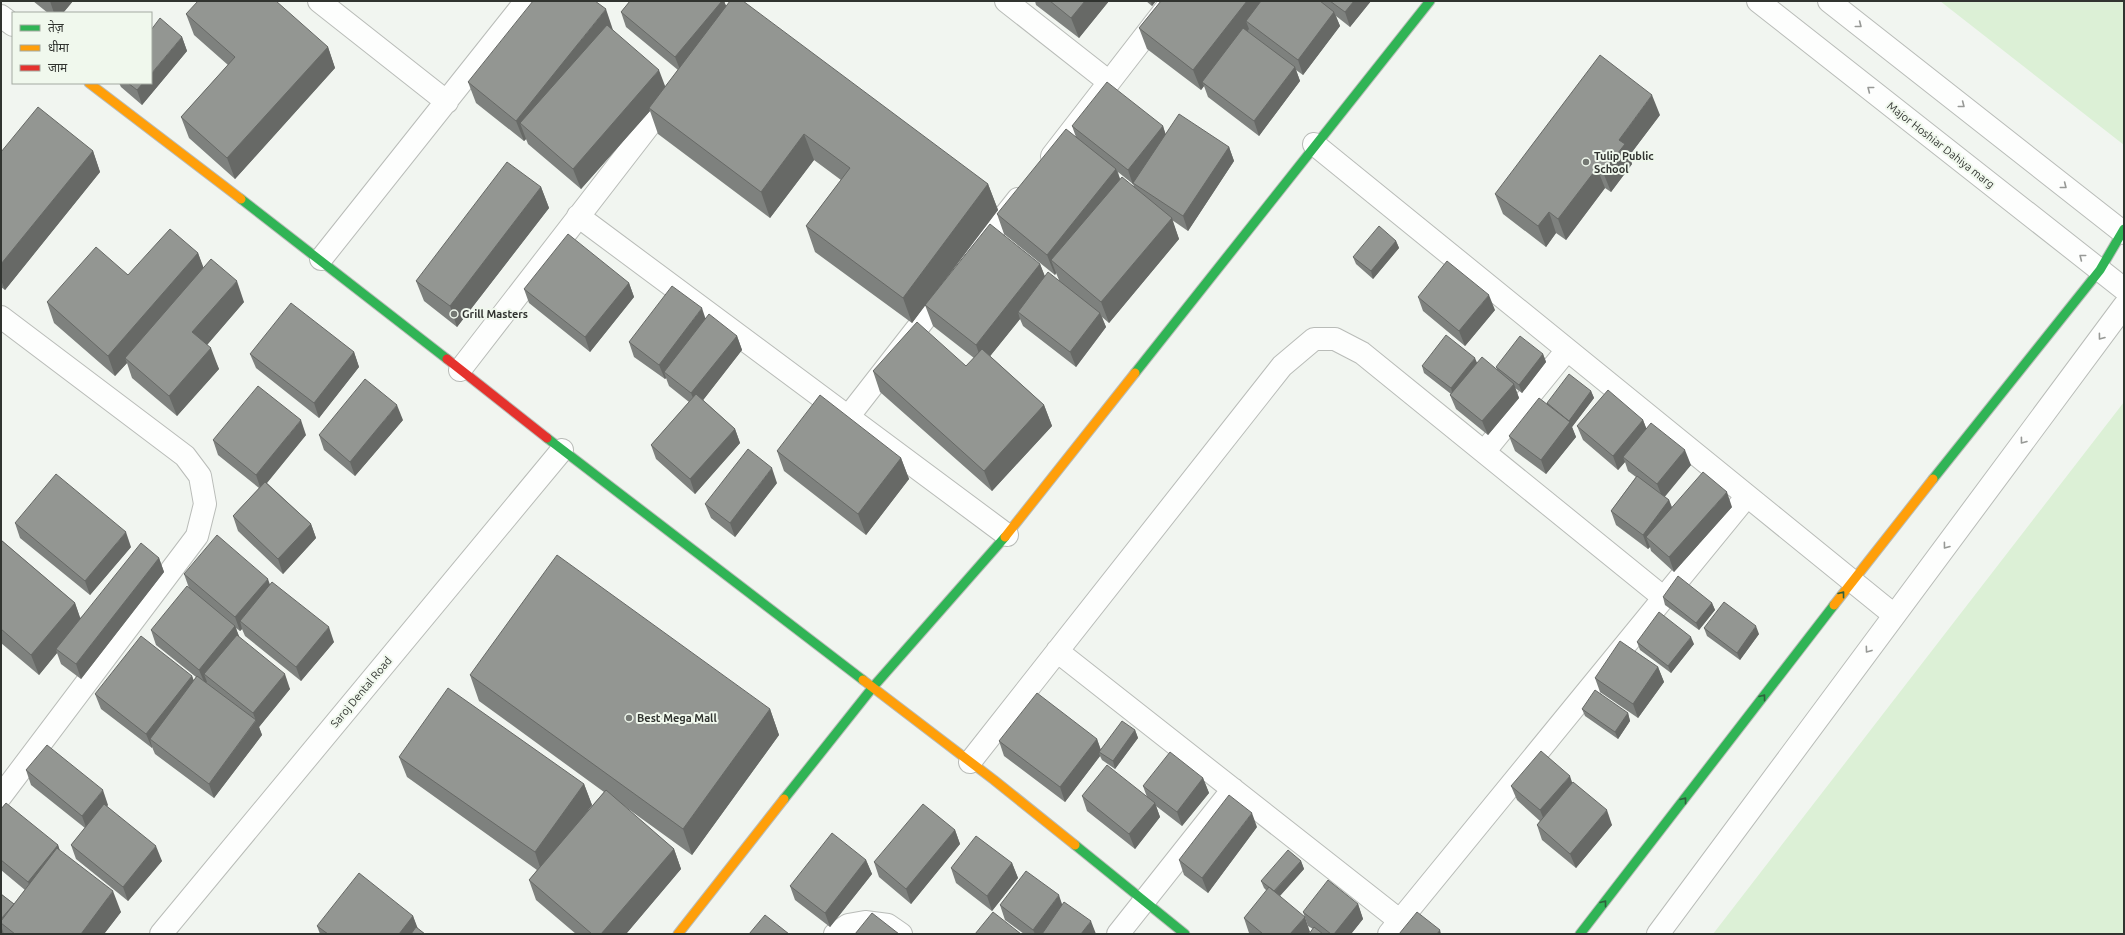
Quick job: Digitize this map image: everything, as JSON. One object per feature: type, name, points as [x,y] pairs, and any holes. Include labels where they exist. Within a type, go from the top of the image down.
[{"type":"street","points":[[319,1],[447,102]]},
{"type":"street","points":[[321,259],[526,1]]},
{"type":"street","points":[[1006,1],[1109,82]]},
{"type":"street","points":[[848,417],[1172,1]]},
{"type":"street","points":[[678,934],[873,687],[1007,535],[1314,144],[1430,1]]},
{"type":"street","name":"Major Hoshiar Dahiya marg","points":[[1758,1],[2124,289]]},
{"type":"street","points":[[1580,934],[1852,581],[2100,270],[2123,231],[1829,1]]},
{"type":"street","points":[[1,16],[12,24]]},
{"type":"street","points":[[460,370],[683,81]]},
{"type":"street","points":[[90,84],[321,259],[562,450],[970,762],[1185,934]]},
{"type":"street","points":[[1314,144],[1894,615]]},
{"type":"street","points":[[578,216],[1007,535]]},
{"type":"street","points":[[1658,934],[2124,306]]},
{"type":"street","points":[[1,317],[185,456],[200,476],[205,504],[197,536],[1,796]]},
{"type":"street","points":[[970,762],[1282,366],[1314,339],[1335,339],[1362,353],[1664,598]]},
{"type":"street","points":[[1484,452],[1567,350]]},
{"type":"street","name":"Saroj Dental Road","points":[[161,934],[562,450]]},
{"type":"street","points":[[1057,652],[1233,789],[1394,927],[1747,496]]},
{"type":"street","points":[[1118,934],[1145,902],[1233,789]]},
{"type":"street","points":[[835,934],[848,925],[865,922],[888,925],[901,934]]},
{"type":"green space","points":[[1940,1],[2124,1],[2124,145]]},
{"type":"green space","points":[[2124,402],[2124,934],[1713,934]]},
{"type":"building","points":[[198,1],[276,1],[328,47],[227,158],[181,117],[235,57],[186,14]]},
{"type":"building","points":[[533,1],[595,1],[606,9],[516,121],[468,82]]},
{"type":"building","points":[[630,1],[722,1],[675,57],[621,12]]},
{"type":"building","points":[[730,1],[743,1],[988,184],[903,298],[806,226],[850,168],[804,134],[761,192],[649,108]]},
{"type":"building","points":[[1050,1],[1085,1],[1071,18]]},
{"type":"building","points":[[1161,1],[1247,1],[1193,70],[1139,28]]},
{"type":"building","points":[[1261,1],[1320,1],[1334,12],[1298,60],[1246,21]]},
{"type":"building","points":[[1330,1],[1354,1],[1345,12]]},
{"type":"building","points":[[160,18],[182,37],[152,73],[152,29]]},
{"type":"building","points":[[607,25],[659,70],[573,169],[520,123]]},
{"type":"building","points":[[1243,28],[1295,67],[1254,121],[1202,82]]},
{"type":"building","name":"Tulip Public School","points":[[1600,55],[1652,95],[1619,140],[1625,144],[1603,172],[1597,168],[1558,219],[1549,212],[1538,226],[1495,194]]},
{"type":"building","points":[[1107,82],[1163,126],[1128,170],[1072,126]]},
{"type":"building","points":[[129,84],[142,84],[137,90]]},
{"type":"building","points":[[38,107],[93,151],[1,264],[1,152]]},
{"type":"building","points":[[1179,114],[1229,147],[1183,216],[1133,183]]},
{"type":"building","points":[[1066,129],[1116,169],[1047,255],[997,214]]},
{"type":"building","points":[[507,162],[541,187],[450,306],[416,281]]},
{"type":"building","points":[[1122,177],[1172,218],[1101,302],[1051,260]]},
{"type":"building","points":[[990,224],[1040,264],[976,345],[925,305]]},
{"type":"building","points":[[1379,226],[1396,241],[1371,271],[1353,257]]},
{"type":"building","points":[[170,229],[198,253],[108,356],[47,302],[96,247],[128,275]]},
{"type":"building","points":[[568,234],[629,283],[585,337],[524,289]]},
{"type":"building","points":[[211,259],[237,281],[192,332],[211,348],[169,396],[125,358]]},
{"type":"building","points":[[1447,261],[1489,295],[1459,331],[1418,297]]},
{"type":"building","points":[[1048,272],[1100,313],[1070,352],[1018,312]]},
{"type":"building","points":[[672,286],[702,308],[659,365],[629,342]]},
{"type":"building","points":[[291,303],[354,352],[314,403],[250,354]]},
{"type":"building","points":[[709,314],[737,336],[691,393],[664,372]]},
{"type":"building","points":[[917,322],[966,366],[982,349],[1044,405],[984,471],[873,371]]},
{"type":"building","points":[[1446,335],[1475,358],[1451,388],[1422,366]]},
{"type":"building","points":[[1520,336],[1543,354],[1519,385],[1496,367]]},
{"type":"building","points":[[1482,357],[1514,384],[1482,421],[1450,395]]},
{"type":"building","points":[[1569,374],[1591,391],[1569,421],[1547,403]]},
{"type":"building","points":[[365,379],[397,405],[350,462],[319,435]]},
{"type":"building","points":[[258,386],[301,420],[256,475],[213,440]]},
{"type":"building","points":[[1608,390],[1643,420],[1613,456],[1577,426]]},
{"type":"building","points":[[696,394],[735,429],[690,479],[651,445]]},
{"type":"building","points":[[820,395],[901,458],[858,514],[777,451]]},
{"type":"building","points":[[1539,398],[1570,422],[1541,460],[1509,436]]},
{"type":"building","points":[[1651,423],[1685,450],[1657,484],[1623,457]]},
{"type":"building","points":[[748,449],[772,468],[730,523],[705,504]]},
{"type":"building","points":[[1703,472],[1727,492],[1669,557],[1646,537]]},
{"type":"building","points":[[56,474],[126,532],[85,581],[15,523]]},
{"type":"building","points":[[1637,476],[1669,500],[1643,535],[1611,511]]},
{"type":"building","points":[[265,482],[311,524],[278,559],[233,516]]},
{"type":"building","points":[[217,535],[268,579],[235,617],[184,574]]},
{"type":"building","points":[[1,540],[75,603],[31,655],[1,629]]},
{"type":"building","points":[[141,543],[159,558],[76,664],[56,649]]},
{"type":"building","name":"Best Mega Mall","points":[[557,555],[770,709],[683,829],[470,675]]},
{"type":"building","points":[[1678,576],[1712,603],[1696,623],[1663,597]]},
{"type":"building","points":[[272,582],[329,627],[296,667],[240,621]]},
{"type":"building","points":[[187,586],[235,626],[199,670],[151,630]]},
{"type":"building","points":[[1724,602],[1756,626],[1737,653],[1704,628]]},
{"type":"building","points":[[1659,612],[1691,637],[1668,666],[1637,642]]},
{"type":"building","points":[[237,635],[285,674],[253,713],[204,674]]},
{"type":"building","points":[[141,636],[192,676],[146,734],[95,694]]},
{"type":"building","points":[[1620,641],[1658,667],[1633,704],[1595,678]]},
{"type":"building","points":[[197,676],[256,720],[209,784],[150,739]]},
{"type":"building","points":[[448,688],[584,784],[535,852],[399,757]]},
{"type":"building","points":[[1595,690],[1628,713],[1615,732],[1582,709]]},
{"type":"building","points":[[1037,693],[1097,739],[1060,787],[999,741]]},
{"type":"building","points":[[1122,721],[1135,730],[1113,761],[1099,752]]},
{"type":"building","points":[[47,745],[103,790],[82,816],[26,770]]},
{"type":"building","points":[[1541,751],[1570,776],[1540,810],[1511,786]]},
{"type":"building","points":[[1170,752],[1203,778],[1177,812],[1143,786]]},
{"type":"building","points":[[1107,765],[1155,803],[1129,834],[1082,796]]},
{"type":"building","points":[[1573,782],[1607,810],[1570,854],[1537,825]]},
{"type":"building","points":[[606,790],[674,849],[601,934],[592,934],[529,880]]},
{"type":"building","points":[[1229,795],[1252,813],[1202,878],[1179,860]]},
{"type":"building","points":[[6,803],[58,845],[28,882],[1,860],[1,809]]},
{"type":"building","points":[[104,804],[156,846],[123,887],[71,845]]},
{"type":"building","points":[[923,804],[955,830],[906,889],[874,862]]},
{"type":"building","points":[[832,833],[866,860],[825,913],[790,886]]},
{"type":"building","points":[[976,836],[1012,863],[987,896],[951,868]]},
{"type":"building","points":[[57,848],[113,891],[81,934],[15,934],[1,923],[1,921]]},
{"type":"building","points":[[1288,850],[1301,861],[1274,891],[1261,881]]},
{"type":"building","points":[[1026,871],[1059,895],[1033,930],[1000,905]]},
{"type":"building","points":[[359,873],[413,916],[399,934],[328,934],[317,926]]},
{"type":"building","points":[[1328,880],[1358,904],[1334,934],[1331,934],[1303,912]]},
{"type":"building","points":[[1269,887],[1305,917],[1290,934],[1263,934],[1244,918]]},
{"type":"building","points":[[1,894],[14,904],[1,919]]},
{"type":"building","points":[[1064,902],[1091,921],[1081,934],[1042,934]]},
{"type":"building","points":[[993,912],[1021,934],[975,934]]},
{"type":"building","points":[[1417,912],[1440,930],[1437,934],[1399,934]]},
{"type":"building","points":[[872,913],[899,934],[855,934]]},
{"type":"building","points":[[765,915],[789,934],[749,934]]},
{"type":"building","points":[[416,927],[425,934],[411,934]]},
{"type":"building","points":[[1314,927],[1323,934],[1309,934]]},
{"type":"traffic: fast","points":[[1135,373],[1430,1]]},
{"type":"traffic: fast","points":[[241,199],[447,359]]},
{"type":"traffic: fast","points":[[1933,479],[2100,270],[2124,229]]},
{"type":"traffic: fast","points":[[547,438],[863,680]]},
{"type":"traffic: fast","points":[[784,799],[873,687],[1005,537]]},
{"type":"traffic: fast","points":[[1580,934],[1834,605]]},
{"type":"traffic: fast","points":[[1075,845],[1185,934]]},
{"type":"traffic: slow","points":[[90,84],[241,199]]},
{"type":"traffic: slow","points":[[1005,537],[1135,373]]},
{"type":"traffic: slow","points":[[1834,605],[1933,479]]},
{"type":"traffic: slow","points":[[863,680],[994,780],[1075,845]]},
{"type":"traffic: slow","points":[[678,934],[784,799]]},
{"type":"traffic: jam","points":[[447,359],[547,438]]},
{"type":"place","name":"Tulip Public School","points":[[1586,162]]},
{"type":"place","name":"Grill Masters","points":[[454,314]]},
{"type":"place","name":"Best Mega Mall","points":[[629,718]]}]
